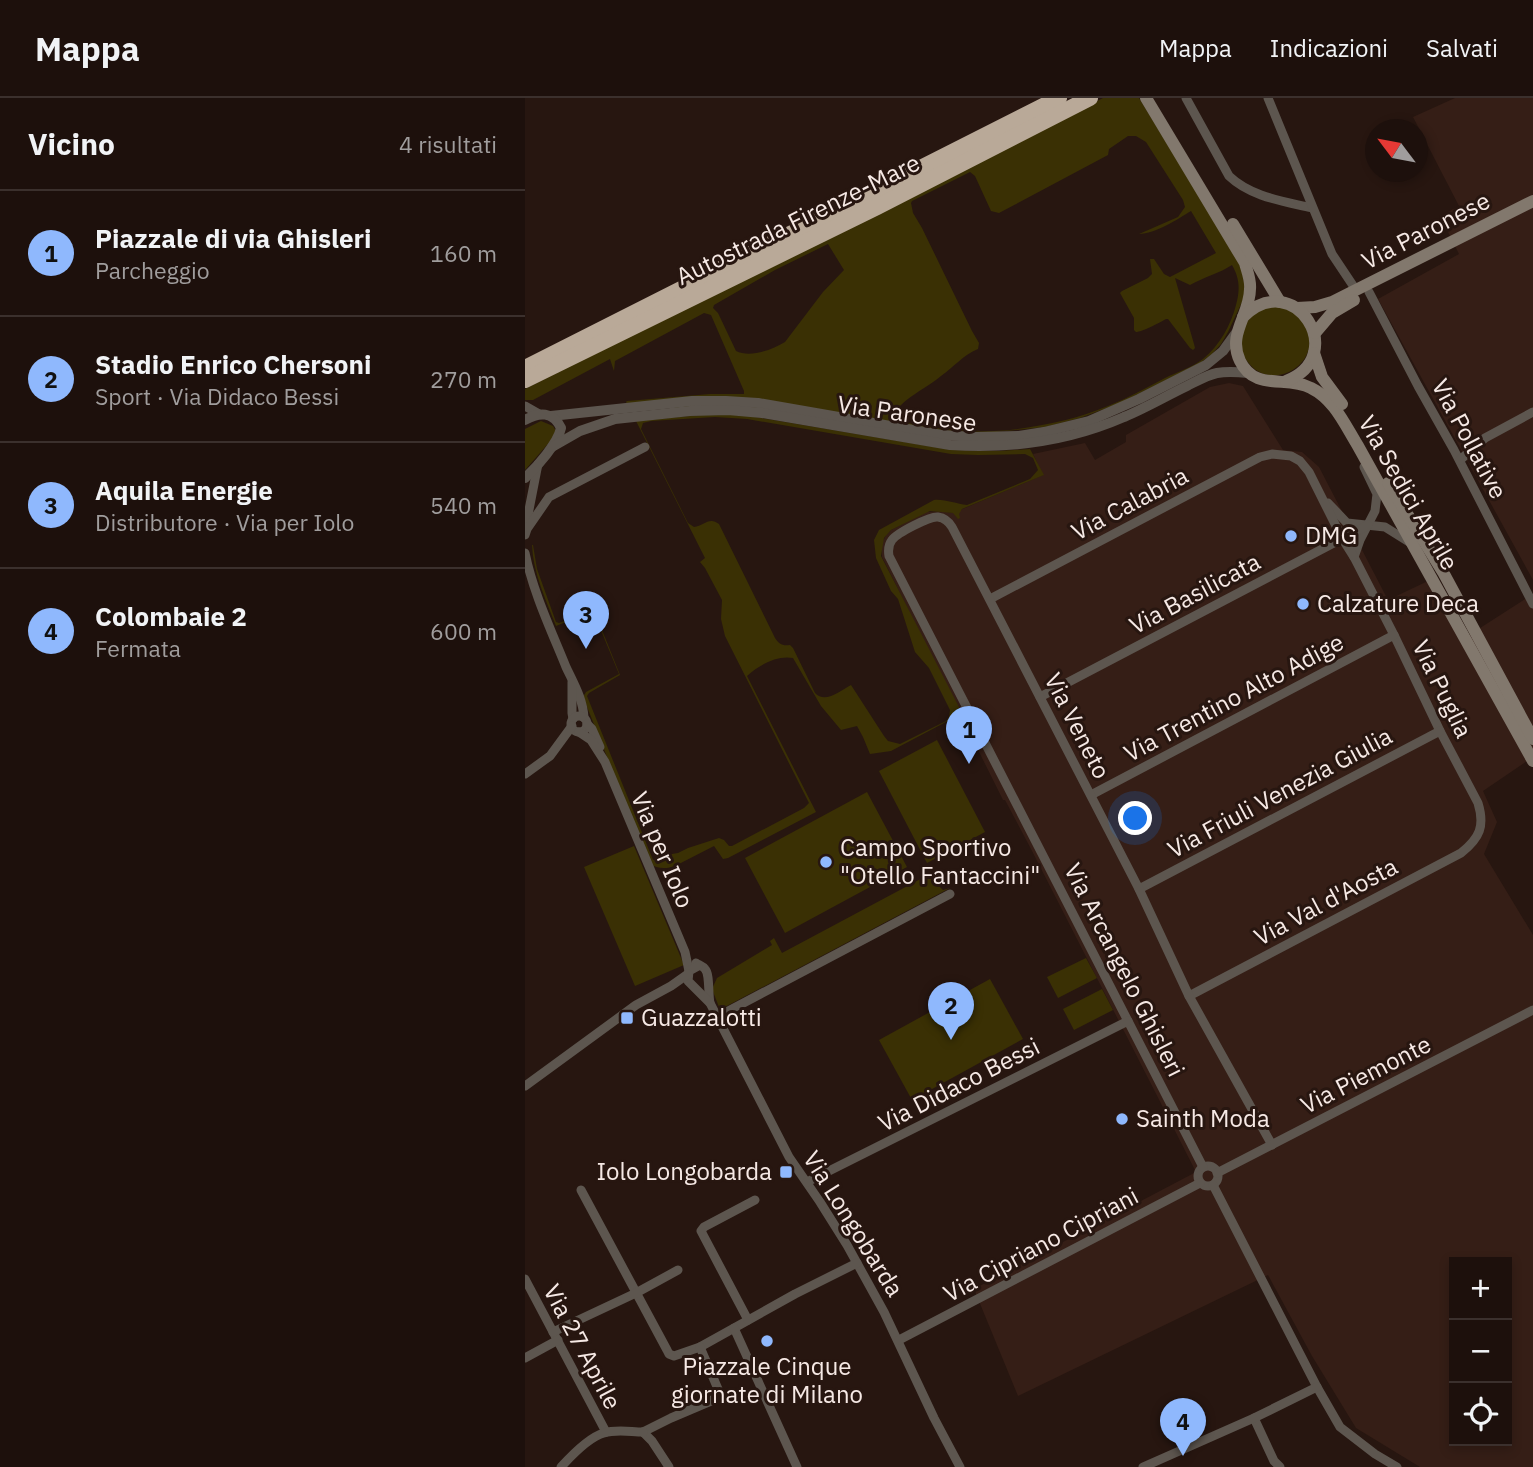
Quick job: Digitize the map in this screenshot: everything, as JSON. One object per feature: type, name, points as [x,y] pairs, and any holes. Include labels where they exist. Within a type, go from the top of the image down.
[{"type":"highway","name":"Autostrada Firenze-Mare","points":[[525,368],[1059,98]]},
{"type":"highway","name":"Autostrada Firenze-Mare","points":[[525,380],[877,207],[1090,98]]},
{"type":"main road","points":[[1146,98],[1245,263],[1251,290],[1236,333],[1236,351],[1249,373]]},
{"type":"main road","points":[[1155,98],[1279,302]]},
{"type":"main road","name":"Via Paronese","points":[[1315,332],[1325,320],[1363,291],[1533,201]]},
{"type":"main road","name":"Via Paronese","points":[[1297,308],[1324,305],[1363,291],[1533,209]]},
{"type":"main road","points":[[1243,317],[1259,305],[1279,302],[1297,308],[1307,317],[1315,332]]},
{"type":"main road","name":"Via Sedici Aprile","points":[[1315,332],[1314,353],[1322,377],[1340,402],[1443,572],[1533,739]]},
{"type":"main road","points":[[1286,381],[1300,374],[1314,353]]},
{"type":"main road","name":"Via Sedici Aprile","points":[[1249,373],[1267,381],[1300,383],[1327,399],[1358,446],[1533,761]]},
{"type":"street","points":[[1186,98],[1232,179],[1257,194],[1312,208]]},
{"type":"street","name":"Via Pollative","points":[[1268,98],[1332,254],[1363,291],[1418,386],[1460,460],[1533,604]]},
{"type":"street","name":"Via Paronese","points":[[525,420],[545,415],[692,401],[736,401],[951,436],[1019,436],[1089,421],[1139,399],[1206,365],[1223,351],[1236,333]]},
{"type":"street","name":"Via Paronese","points":[[552,447],[580,432],[615,419],[718,410],[762,413],[950,445],[1019,445],[1069,436],[1107,424],[1211,375],[1228,371],[1249,373]]},
{"type":"street","points":[[525,406],[556,419],[561,428],[530,481],[525,535]]},
{"type":"street","points":[[1460,460],[1485,438],[1533,412]]},
{"type":"street","points":[[1355,557],[1360,540],[1375,511],[1377,494],[1360,460],[1358,446]]},
{"type":"street","points":[[525,535],[549,497],[645,447]]},
{"type":"street","name":"Via Calabria","points":[[990,599],[1260,457],[1272,454],[1291,456]]},
{"type":"street","name":"Via Puglia","points":[[1291,456],[1300,461],[1309,472],[1342,538],[1355,557],[1478,803],[1481,824],[1477,836]]},
{"type":"street","points":[[530,481],[540,494],[549,497]]},
{"type":"street","points":[[1320,494],[1347,523],[1385,527],[1414,546]]},
{"type":"street","name":"Via Veneto","points":[[939,517],[949,522],[952,527],[1139,889],[1189,996],[1272,1145]]},
{"type":"street","name":"Via Arcangelo Ghisleri","points":[[939,517],[928,519],[895,536],[888,546],[889,556],[1203,1167]]},
{"type":"street","name":"Via Basilicata","points":[[1040,697],[1368,525]]},
{"type":"street","name":"Via per Iolo","points":[[525,553],[528,569],[572,681],[578,690],[586,721],[600,745],[604,762]]},
{"type":"street","name":"Via Trentino Alto Adige","points":[[1091,795],[1394,635]]},
{"type":"street","name":"Via per Iolo","points":[[572,681],[572,713],[575,726],[591,740],[604,762],[692,970]]},
{"type":"street","points":[[525,774],[550,756],[580,716],[586,721]]},
{"type":"street","name":"Via Friuli Venezia Giulia","points":[[1139,889],[1440,731]]},
{"type":"street","name":"Via Val d'Aosta","points":[[1189,996],[1461,853],[1477,836]]},
{"type":"street","points":[[717,1017],[950,894]]},
{"type":"street","name":"Via Longobarda","points":[[710,1003],[707,971],[702,967],[692,970],[688,981],[710,1003],[789,1157],[857,1263],[899,1340],[934,1418],[960,1467]]},
{"type":"street","points":[[525,1086],[636,1005],[671,986],[692,970]]},
{"type":"street","points":[[671,986],[703,987],[708,982]]},
{"type":"street","name":"Via Piemonte","points":[[1217,1173],[1533,1010]]},
{"type":"street","name":"Via Didaco Bessi","points":[[807,1182],[1128,1021]]},
{"type":"street","points":[[1203,1167],[1211,1167],[1217,1173],[1217,1180],[1213,1185],[1206,1186],[1201,1183],[1198,1175],[1203,1167]]},
{"type":"street","name":"Via Cipriano Cipriani","points":[[899,1340],[1201,1183]]},
{"type":"street","points":[[1213,1185],[1340,1427],[1397,1467]]},
{"type":"street","points":[[581,1190],[670,1354],[674,1356],[700,1347],[857,1263]]},
{"type":"street","points":[[748,1320],[701,1231],[755,1200]]},
{"type":"street","points":[[525,1358],[556,1336],[678,1270]]},
{"type":"street","name":"Via 27 Aprile","points":[[525,1279],[606,1432]]},
{"type":"street","points":[[734,1328],[797,1467]]},
{"type":"street","points":[[561,1467],[579,1450],[606,1432],[643,1432],[718,1396],[719,1389],[700,1347]]},
{"type":"street","points":[[1143,1467],[1317,1387]]},
{"type":"street","points":[[1254,1418],[1274,1461],[1280,1467]]},
{"type":"street","points":[[643,1432],[669,1467]]},
{"type":"shaded area","points":[[1103,98],[1139,98],[1241,264],[1245,289],[1243,300],[1221,344],[1200,363],[1120,403],[1080,418],[1045,427],[996,432],[955,431],[627,404],[627,401],[744,394],[711,315],[704,313],[615,361],[614,371],[610,359],[533,400],[525,400],[525,389]],"holes":[[[1128,136],[1136,136],[1146,142],[1185,207],[1178,217],[1139,234],[1159,229],[1191,211],[1216,253],[1170,277],[1164,274],[1154,259],[1150,259],[1152,274],[1120,293],[1134,318],[1134,330],[1142,331],[1168,319],[1193,350],[1195,348],[1175,278],[1190,285],[1232,265],[1238,280],[1237,300],[1228,327],[1214,348],[1195,364],[1130,396],[1096,411],[1060,421],[1010,430],[983,431],[936,428],[894,419],[893,416],[902,404],[978,349],[979,343],[913,213],[912,201],[970,172],[975,176],[991,211],[999,213],[1108,155],[1109,149]],[[828,244],[844,270],[823,292],[785,342],[761,352],[748,354],[736,351],[713,308],[714,305]]]},
{"type":"shaded area","points":[[1455,98],[1533,98],[1533,580],[1378,299],[1459,254],[1440,216],[1459,206],[1428,146],[1428,119],[1413,117]]},
{"type":"shaded area","points":[[1278,305],[1298,314],[1310,340],[1302,363],[1281,375],[1269,375],[1257,371],[1245,358],[1240,335],[1254,314]]},
{"type":"shaded area","points":[[1229,383],[1243,386],[1283,450],[1302,452],[1319,467],[1388,600],[1430,580],[1463,639],[1533,594],[1533,757],[1483,791],[1497,822],[1484,854],[1533,935],[1533,1467],[1420,1467],[1356,1428],[1312,1356],[1268,1275],[1018,1396],[974,1289],[1196,1172],[1031,849],[1002,798],[882,557],[882,543],[891,530],[926,512],[953,513],[1043,475],[1033,454],[1085,443],[1095,460],[1126,442],[1126,435],[1210,387]]},
{"type":"shaded area","points":[[701,415],[742,415],[952,450],[1030,449],[1044,475],[962,509],[958,519],[953,513],[930,511],[891,530],[884,538],[881,556],[961,714],[891,751],[870,754],[857,726],[841,730],[821,706],[793,658],[775,659],[763,665],[747,676],[816,812],[728,858],[723,859],[714,846],[675,866],[665,868],[650,864],[583,697],[586,692],[619,674],[593,611],[556,626],[537,576],[532,545],[537,569],[556,622],[594,610],[620,675],[587,696],[653,860],[719,838],[732,846],[809,803],[725,636],[721,619],[722,600],[700,562],[705,558],[636,421]],"holes":[[[715,417],[747,419],[951,454],[1025,454],[1033,458],[1038,470],[1030,479],[967,505],[934,500],[879,530],[874,540],[876,558],[891,591],[898,599],[915,652],[929,668],[950,710],[946,721],[900,744],[888,741],[851,685],[828,697],[815,693],[793,648],[781,644],[775,638],[719,524],[709,521],[694,527],[688,523],[641,429],[643,423]]]},
{"type":"shaded area","points":[[541,421],[553,426],[556,431],[554,437],[525,470],[525,429]]},
{"type":"shaded area","points":[[937,740],[985,832],[927,863],[879,771]]},
{"type":"shaded area","name":"Campo Sportivo \"Otello Fantaccini\"","points":[[867,792],[907,867],[785,933],[745,858]]},
{"type":"shaded area","points":[[634,846],[684,965],[635,986],[584,867]]},
{"type":"shaded area","points":[[928,875],[943,890],[950,888],[723,1008],[719,1007],[712,989],[717,978],[772,945],[770,941],[774,938],[782,953]]},
{"type":"shaded area","points":[[1086,958],[1097,978],[1058,998],[1047,977]]},
{"type":"shaded area","points":[[990,979],[1023,1039],[912,1100],[879,1040]]},
{"type":"shaded area","points":[[1102,989],[1113,1010],[1074,1030],[1063,1009]]},
{"type":"place","name":"DMG","points":[[1291,536]]},
{"type":"place","name":"Calzature Deca","points":[[1303,604]]},
{"type":"place","name":"Aquila Energie","points":[[586,649]]},
{"type":"place","name":"Piazzale di via Ghisleri","points":[[969,764]]},
{"type":"place","name":"Campo Sportivo \"Otello Fantaccini\"","points":[[826,862]]},
{"type":"place","name":"Guazzalotti","points":[[627,1018]]},
{"type":"place","name":"Stadio Enrico Chersoni","points":[[951,1040]]},
{"type":"place","name":"Sainth Moda","points":[[1122,1119]]},
{"type":"place","name":"Iolo Longobarda","points":[[786,1172]]},
{"type":"place","name":"Piazzale Cinque giornate di Milano","points":[[767,1341]]},
{"type":"place","name":"Colombaie 2","points":[[1183,1456]]}]
